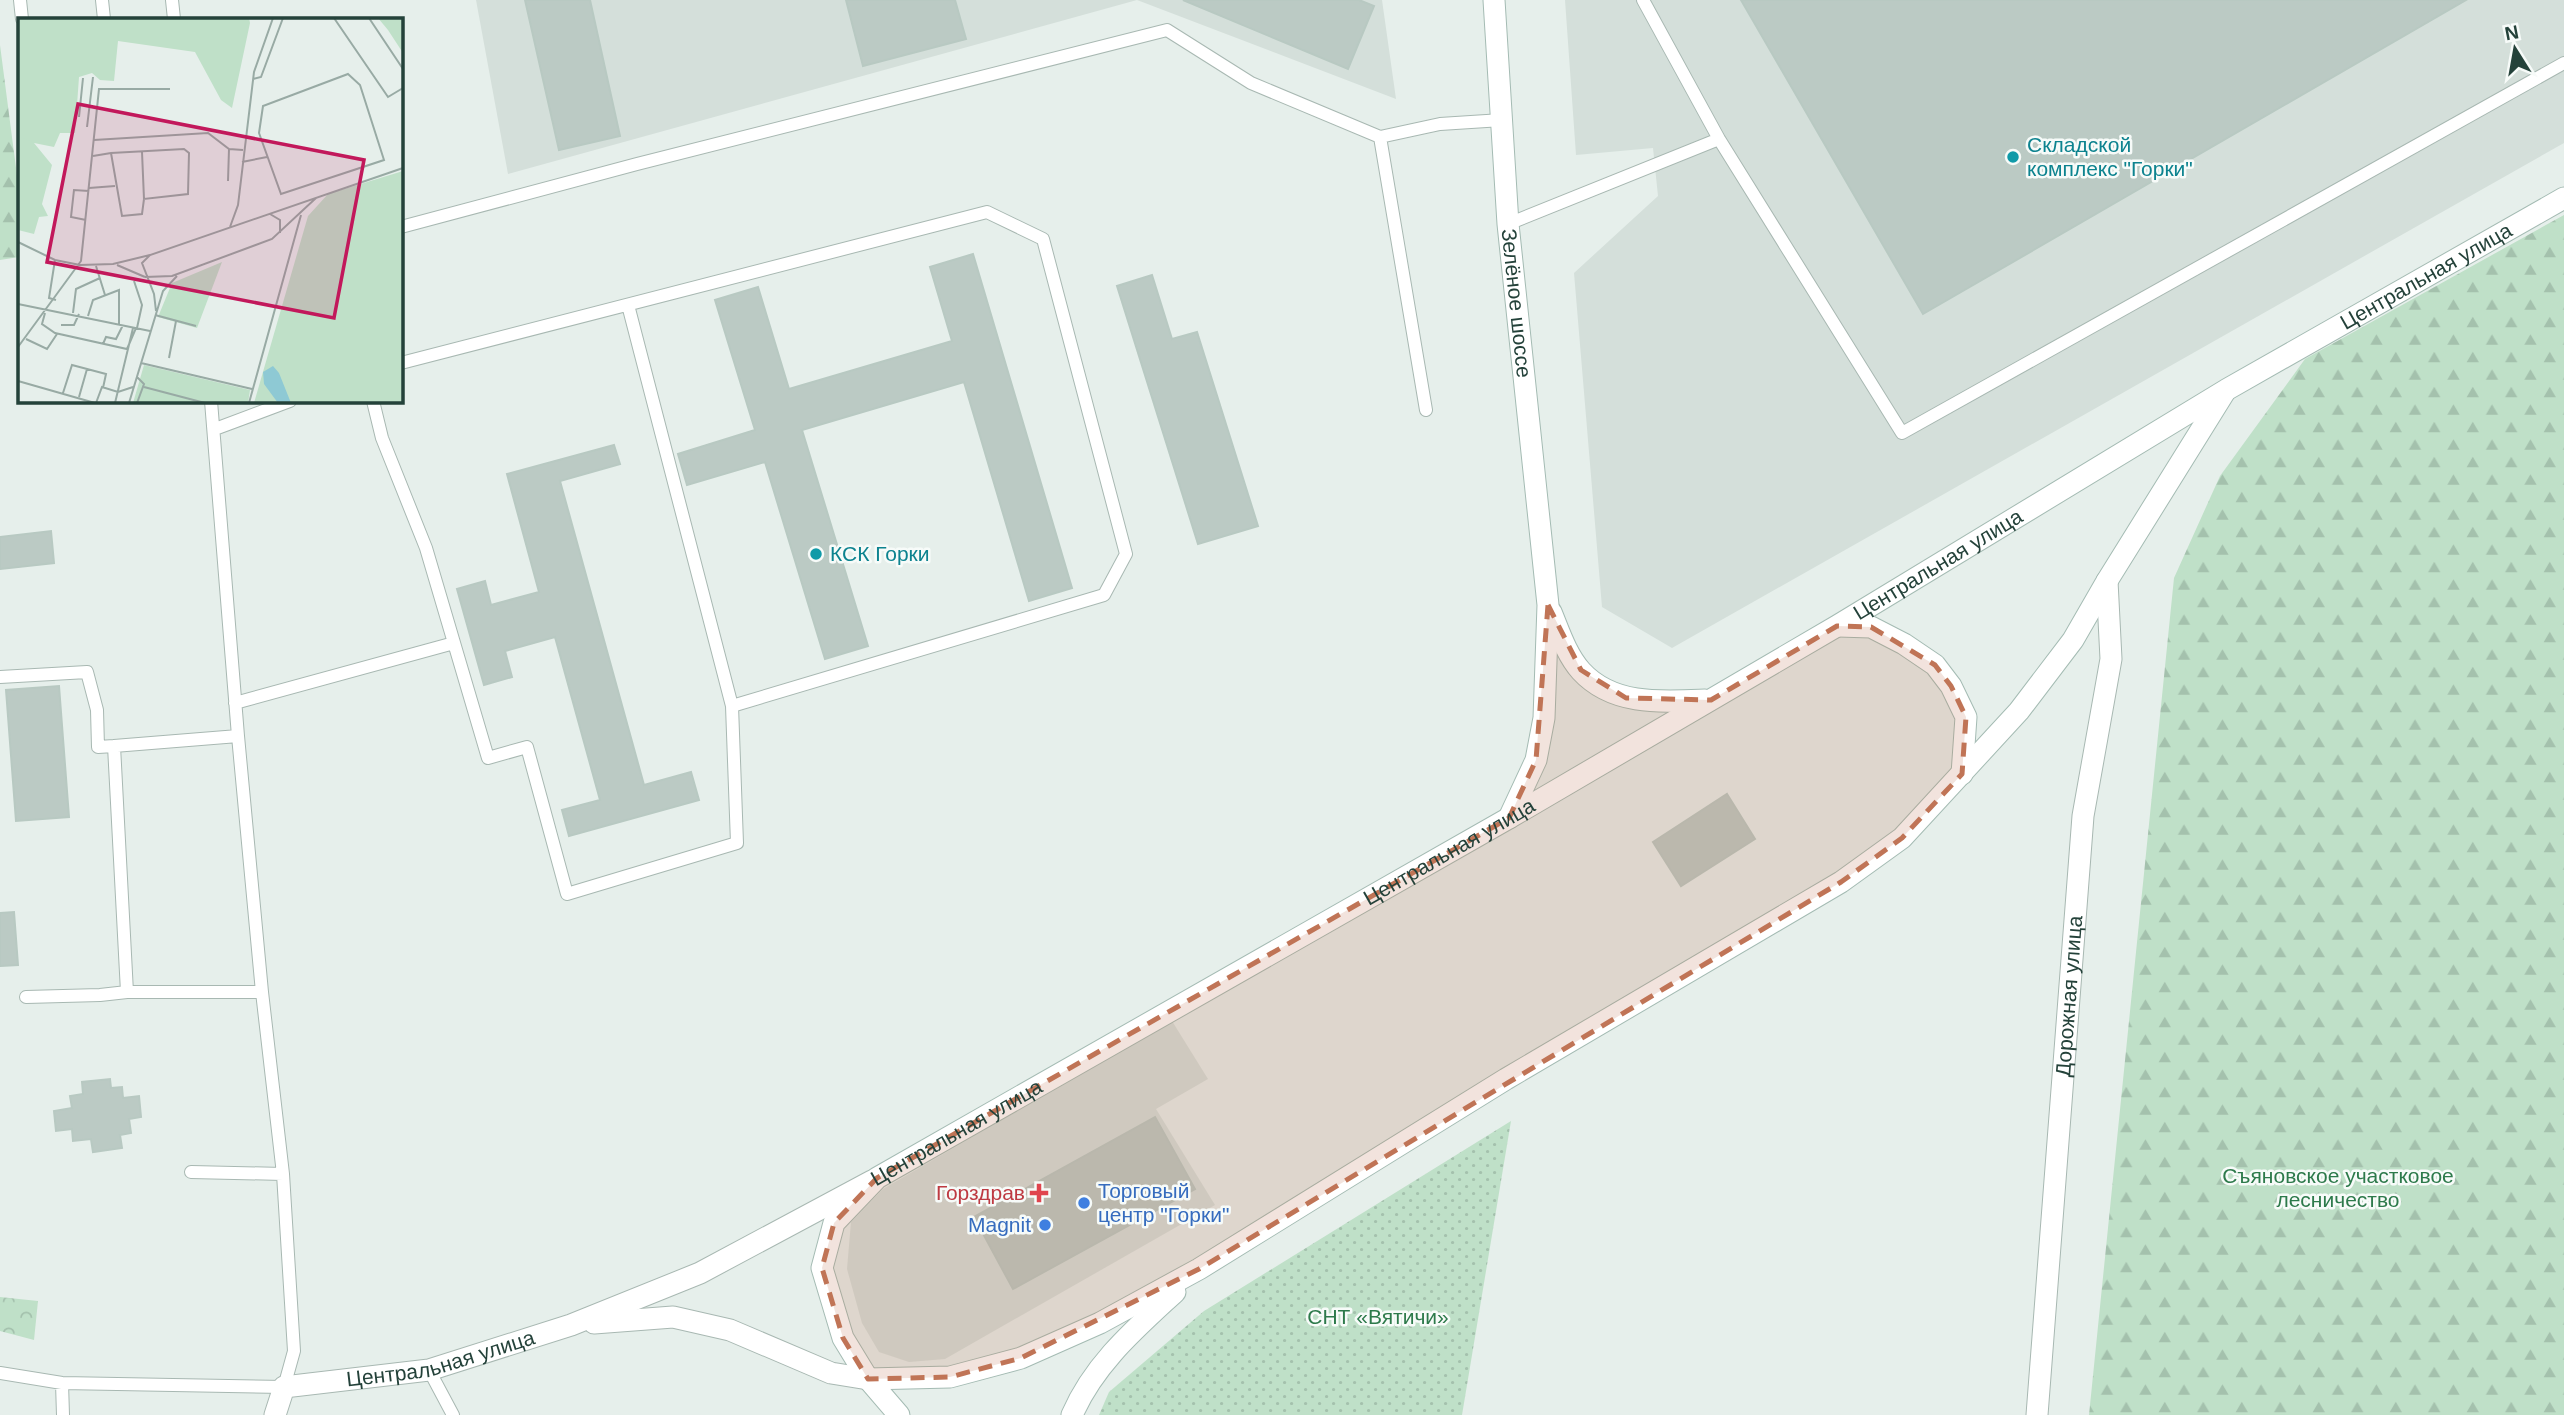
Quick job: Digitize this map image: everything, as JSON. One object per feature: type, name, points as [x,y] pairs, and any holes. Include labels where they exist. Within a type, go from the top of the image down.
[{"type":"main road","name":"Зелёное шоссе","points":[[1494,0],[1508,224],[1549,605]]},
{"type":"main road","name":"Центральная улица","points":[[284,1387],[429,1370],[571,1325],[700,1273],[877,1178],[1509,818],[1837,626],[2226,390],[2564,198]]},
{"type":"main road","points":[[571,1325],[673,1317],[730,1329],[831,1373],[868,1379],[950,1377],[1021,1358],[1100,1323],[1199,1269],[1506,1079],[1841,882],[1902,838],[2019,711],[2073,640],[2226,390]]},
{"type":"main road","name":"Дорожная улица","points":[[2038,1415],[2083,816],[2111,659],[2107,581]]},
{"type":"main road","points":[[1549,605],[1564,644],[1581,670],[1601,687],[1626,698],[1660,702],[1711,699]]},
{"type":"main road","points":[[1509,818],[1536,760],[1544,718],[1549,605]]},
{"type":"main road","points":[[1837,626],[1871,627],[1905,644],[1935,666],[1951,686],[1966,717],[1962,774]]},
{"type":"main road","points":[[877,1178],[834,1223],[821,1268],[843,1338],[868,1379],[899,1415]]},
{"type":"main road","points":[[1072,1415],[1083,1391],[1120,1342],[1199,1269]]},
{"type":"main road","points":[[275,1415],[284,1387]]},
{"type":"lane","points":[[20,0],[22,18]]},
{"type":"lane","points":[[102,0],[104,18]]},
{"type":"lane","points":[[172,0],[174,18]]},
{"type":"lane","points":[[1643,0],[1719,139],[1902,433],[2564,63]]},
{"type":"lane","points":[[402,227],[1167,30],[1251,83],[1380,137],[1440,124],[1502,120]]},
{"type":"lane","points":[[1380,137],[1426,410]]},
{"type":"lane","points":[[1508,224],[1719,139]]},
{"type":"lane","points":[[402,363],[987,212],[1043,239],[1126,554],[1104,595],[732,706]]},
{"type":"lane","points":[[373,402],[382,438],[426,548],[488,758],[527,747],[567,894],[737,843],[732,706],[628,305]]},
{"type":"lane","points":[[0,1373],[62,1383],[284,1387],[294,1351],[283,1174],[262,992],[238,736],[211,402]]},
{"type":"lane","points":[[215,429],[287,402]]},
{"type":"lane","points":[[236,703],[454,643]]},
{"type":"lane","points":[[0,677],[87,672],[97,710],[98,747],[238,736]]},
{"type":"lane","points":[[114,746],[127,992]]},
{"type":"lane","points":[[26,997],[127,992],[262,992]]},
{"type":"lane","points":[[191,1171],[283,1174]]},
{"type":"lane","points":[[429,1370],[453,1415]]},
{"type":"lane","points":[[62,1383],[63,1415]]},
{"type":"highlighted area","points":[[1548,605],[1581,670],[1626,698],[1711,700],[1837,626],[1871,627],[1935,665],[1951,686],[1966,717],[1962,774],[1902,838],[1841,882],[1199,1269],[1021,1358],[950,1377],[868,1379],[843,1338],[822,1268],[834,1223],[877,1178],[1509,818],[1536,760]]},
{"type":"shaded area","points":[[476,0],[1137,0],[508,174]]},
{"type":"shaded area","points":[[1137,0],[1382,0],[1396,99]]},
{"type":"shaded area","points":[[1565,0],[2564,0],[2564,143],[1672,648],[1602,607],[1574,273],[1658,196],[1653,148],[1576,155]]},
{"type":"shaded area","points":[[1172,1021],[1208,1079],[1156,1109],[1215,1205],[945,1359],[909,1362],[879,1352],[862,1323],[847,1269],[851,1222],[883,1189]]},
{"type":"green space","points":[[0,45],[18,183],[18,257],[0,260]]},
{"type":"green space","name":"Съяновское участковое лесничество","points":[[2564,215],[2564,1415],[2089,1415],[2174,578],[2220,476],[2305,359]]},
{"type":"green space","name":"СНТ «Вятичи»","points":[[1511,1121],[1462,1415],[1099,1415],[1109,1392],[1204,1311]]},
{"type":"green space","points":[[0,1297],[38,1301],[34,1340],[0,1331]]},
{"type":"building","points":[[525,0],[590,0],[620,136],[559,150]]},
{"type":"building","points":[[846,0],[955,0],[966,39],[863,66]]},
{"type":"building","points":[[1183,0],[1359,0],[1374,6],[1348,69]]},
{"type":"building","name":"Складской комплекс \"Горки\"","points":[[1741,0],[2466,0],[1923,314]]},
{"type":"building","points":[[973,254],[1072,588],[1029,601],[964,382],[802,430],[868,646],[825,659],[765,462],[687,485],[678,454],[755,430],[715,300],[758,287],[789,389],[952,341],[930,267]]},
{"type":"building","points":[[1152,275],[1172,339],[1197,332],[1258,526],[1198,544],[1117,286]]},
{"type":"building","points":[[614,445],[620,464],[560,481],[644,785],[691,772],[699,800],[569,836],[562,810],[600,800],[555,637],[505,651],[512,677],[484,685],[457,589],[485,581],[491,605],[539,592],[507,474]]},
{"type":"building","points":[[51,531],[54,563],[0,569],[0,537]]},
{"type":"building","points":[[59,686],[69,817],[16,821],[6,690]]},
{"type":"building","points":[[1727,794],[1755,839],[1681,886],[1653,842]]},
{"type":"building","points":[[14,912],[18,965],[0,966],[0,913]]},
{"type":"building","points":[[110,1079],[111,1088],[122,1087],[123,1098],[139,1096],[141,1117],[129,1119],[131,1133],[120,1135],[122,1148],[93,1152],[91,1139],[73,1141],[72,1129],[56,1131],[54,1111],[72,1108],[70,1096],[83,1094],[82,1082]]},
{"type":"building","name":"Торговый центр \"Горки\"","points":[[1155,1117],[1195,1189],[1013,1289],[974,1217]]},
{"type":"place","name":"Складской комплекс \"Горки\"","points":[[2013,157]]},
{"type":"place","name":"КСК Горки","points":[[816,554]]},
{"type":"place","name":"Горздрав","points":[[1039,1193]]},
{"type":"place","name":"Торговый центр \"Горки\"","points":[[1084,1203]]},
{"type":"place","name":"Magnit","points":[[1045,1225]]}]
